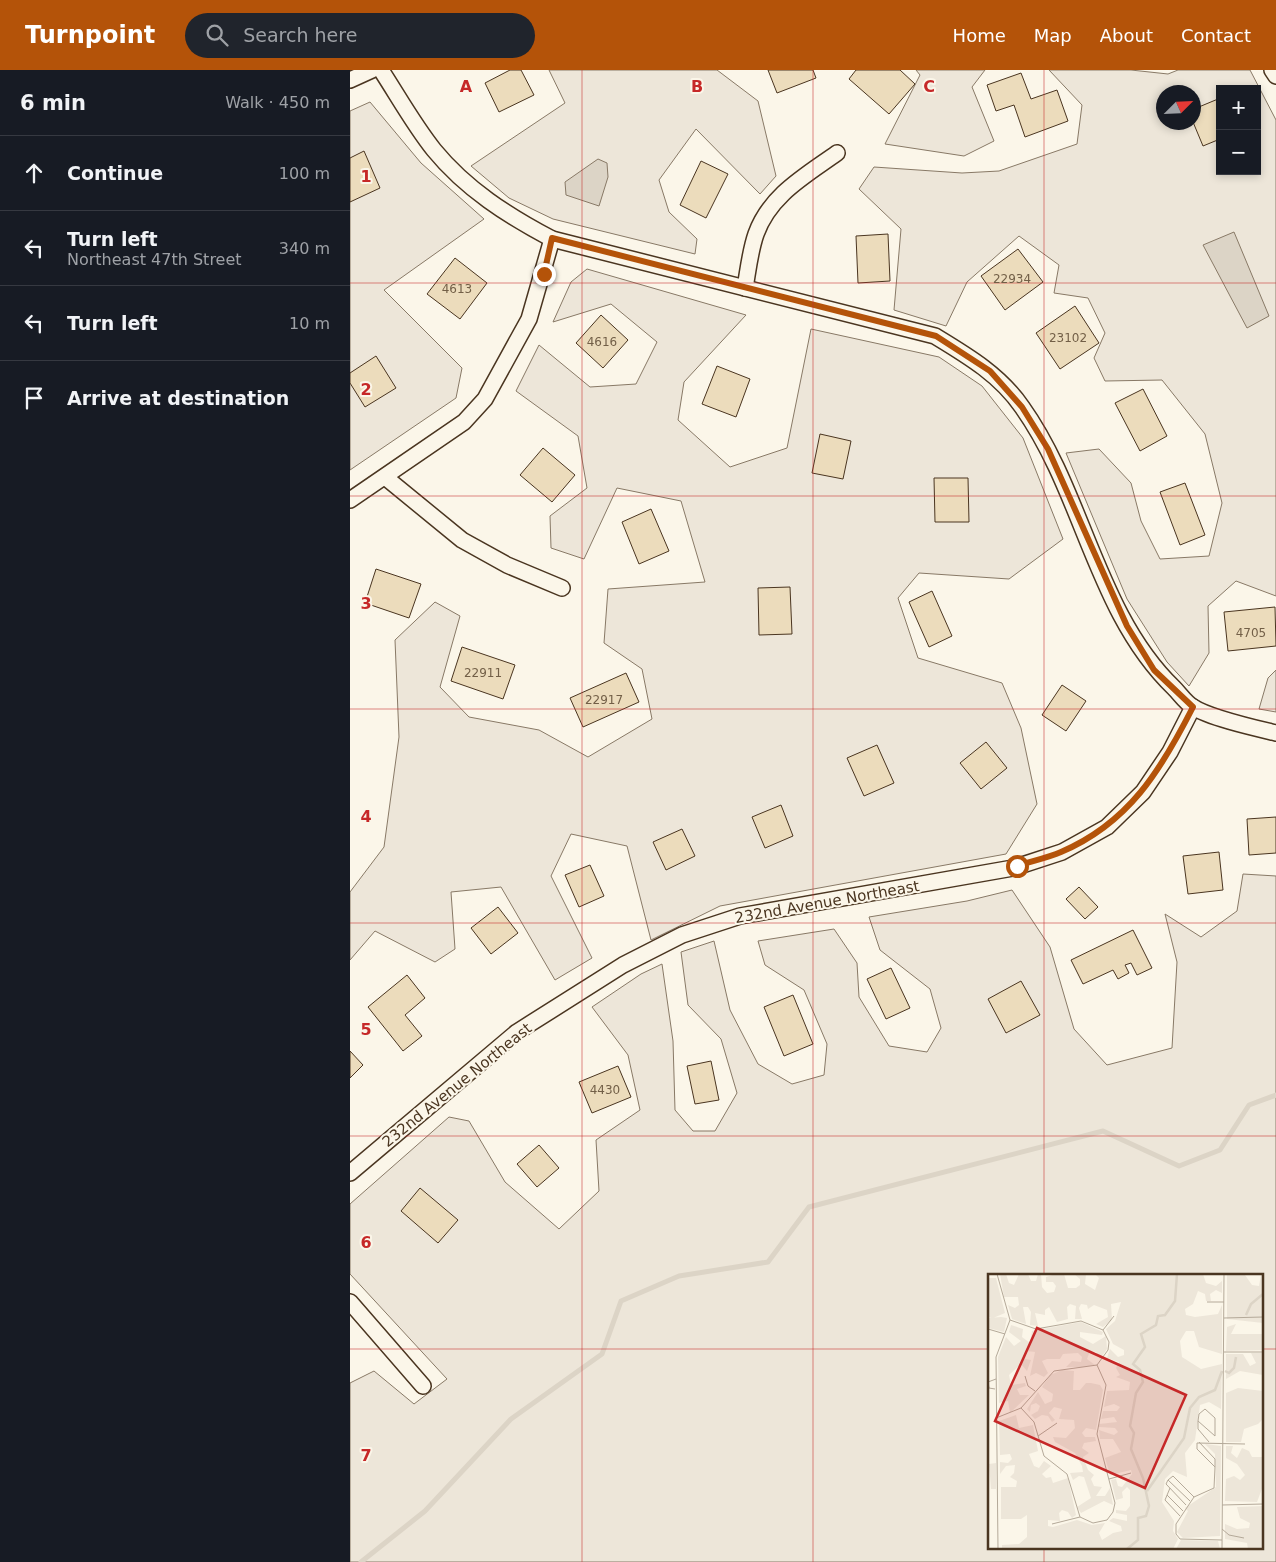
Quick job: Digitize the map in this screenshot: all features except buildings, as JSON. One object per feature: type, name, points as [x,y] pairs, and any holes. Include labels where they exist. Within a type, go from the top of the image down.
[{"type":"street","points":[[350,80],[372,70]]},
{"type":"street","points":[[381,70],[434,150],[468,184],[515,220],[552,238],[936,336],[990,371],[1022,407],[1048,449],[1127,626],[1154,670],[1193,707],[1248,727],[1276,733]]},
{"type":"street","points":[[1272,70],[1276,76]]},
{"type":"street","points":[[745,288],[755,235],[767,210],[786,189],[838,153]]},
{"type":"street","points":[[350,500],[464,422],[485,399],[529,319],[544,274],[552,238]]},
{"type":"street","points":[[386,477],[462,540],[507,565],[562,588]]},
{"type":"street","name":"232nd Avenue Northeast","points":[[350,1173],[517,1032],[624,965],[682,935],[740,916],[1013,868],[1062,852],[1107,827],[1143,792],[1170,752],[1193,707]]},
{"type":"street","points":[[350,1302],[424,1386]]},
{"type":"shaded area","points":[[549,70],[717,70],[758,101],[776,176],[760,194],[696,129],[659,180],[669,212],[697,239],[695,254],[553,219],[509,198],[471,166],[565,103]]},
{"type":"shaded area","points":[[916,70],[985,70],[972,87],[994,141],[964,156],[885,144],[920,75]]},
{"type":"shaded area","points":[[1049,70],[1131,70],[1168,74],[1178,70],[1250,70],[1258,85],[1216,85],[1216,175],[1261,175],[1261,91],[1276,120],[1276,596],[1236,581],[1208,606],[1209,653],[1189,686],[1167,662],[1127,599],[1066,453],[1099,449],[1131,483],[1141,521],[1160,559],[1209,556],[1222,503],[1205,434],[1162,380],[1105,381],[1094,358],[1105,333],[1088,298],[1054,293],[1059,265],[1019,236],[967,282],[946,326],[894,310],[901,229],[859,189],[874,167],[962,173],[999,171],[1077,144],[1082,105]]},
{"type":"shaded area","points":[[370,102],[421,163],[484,219],[384,290],[462,368],[456,398],[350,470],[350,111]]},
{"type":"shaded area","points":[[598,159],[607,163],[608,177],[599,206],[566,195],[565,182]]},
{"type":"shaded area","points":[[1234,232],[1269,316],[1247,328],[1203,245]]},
{"type":"shaded area","points":[[587,269],[746,315],[684,382],[678,420],[730,467],[787,448],[811,329],[939,357],[982,386],[1023,438],[1063,539],[1009,579],[919,573],[898,598],[918,658],[1002,683],[1021,728],[1037,804],[1006,854],[720,906],[651,940],[627,846],[571,834],[551,876],[592,958],[555,980],[501,887],[451,892],[455,949],[435,962],[375,931],[350,960],[350,892],[384,847],[399,737],[395,640],[435,602],[460,616],[440,687],[469,717],[539,730],[588,757],[652,719],[642,669],[604,643],[608,589],[705,582],[681,501],[617,488],[584,559],[551,548],[550,516],[587,488],[578,436],[516,391],[539,345],[590,387],[636,384],[657,342],[611,304],[553,322],[571,282]]},
{"type":"shaded area","points":[[1276,670],[1276,712],[1259,709],[1268,678]]},
{"type":"shaded area","points":[[1243,874],[1276,876],[1276,1562],[350,1562],[350,1383],[374,1371],[414,1404],[447,1379],[350,1274],[350,1204],[449,1117],[469,1121],[505,1182],[559,1229],[599,1191],[596,1140],[640,1110],[628,1055],[592,1007],[641,974],[662,964],[673,1041],[675,1110],[693,1131],[715,1131],[737,1093],[721,1039],[688,1005],[681,952],[714,941],[730,1010],[758,1064],[792,1084],[824,1075],[827,1044],[804,990],[765,965],[758,941],[834,929],[857,963],[859,997],[889,1046],[927,1052],[941,1028],[930,989],[880,950],[869,917],[967,901],[1012,890],[1050,947],[1074,1029],[1107,1065],[1172,1048],[1177,962],[1165,914],[1201,937],[1237,911]]},
{"type":"waterway","points":[[361,1562],[425,1511],[511,1419],[602,1354],[621,1301],[679,1276],[768,1262],[809,1207],[1103,1131],[1179,1166],[1220,1150],[1249,1105],[1276,1095]]},
{"type":"route","points":[[544,274],[552,238],[936,336],[990,371],[1022,407],[1048,449],[1085,537],[1127,626],[1154,670],[1193,707],[1170,752],[1143,792],[1107,827],[1062,852],[1017,866]]}]
